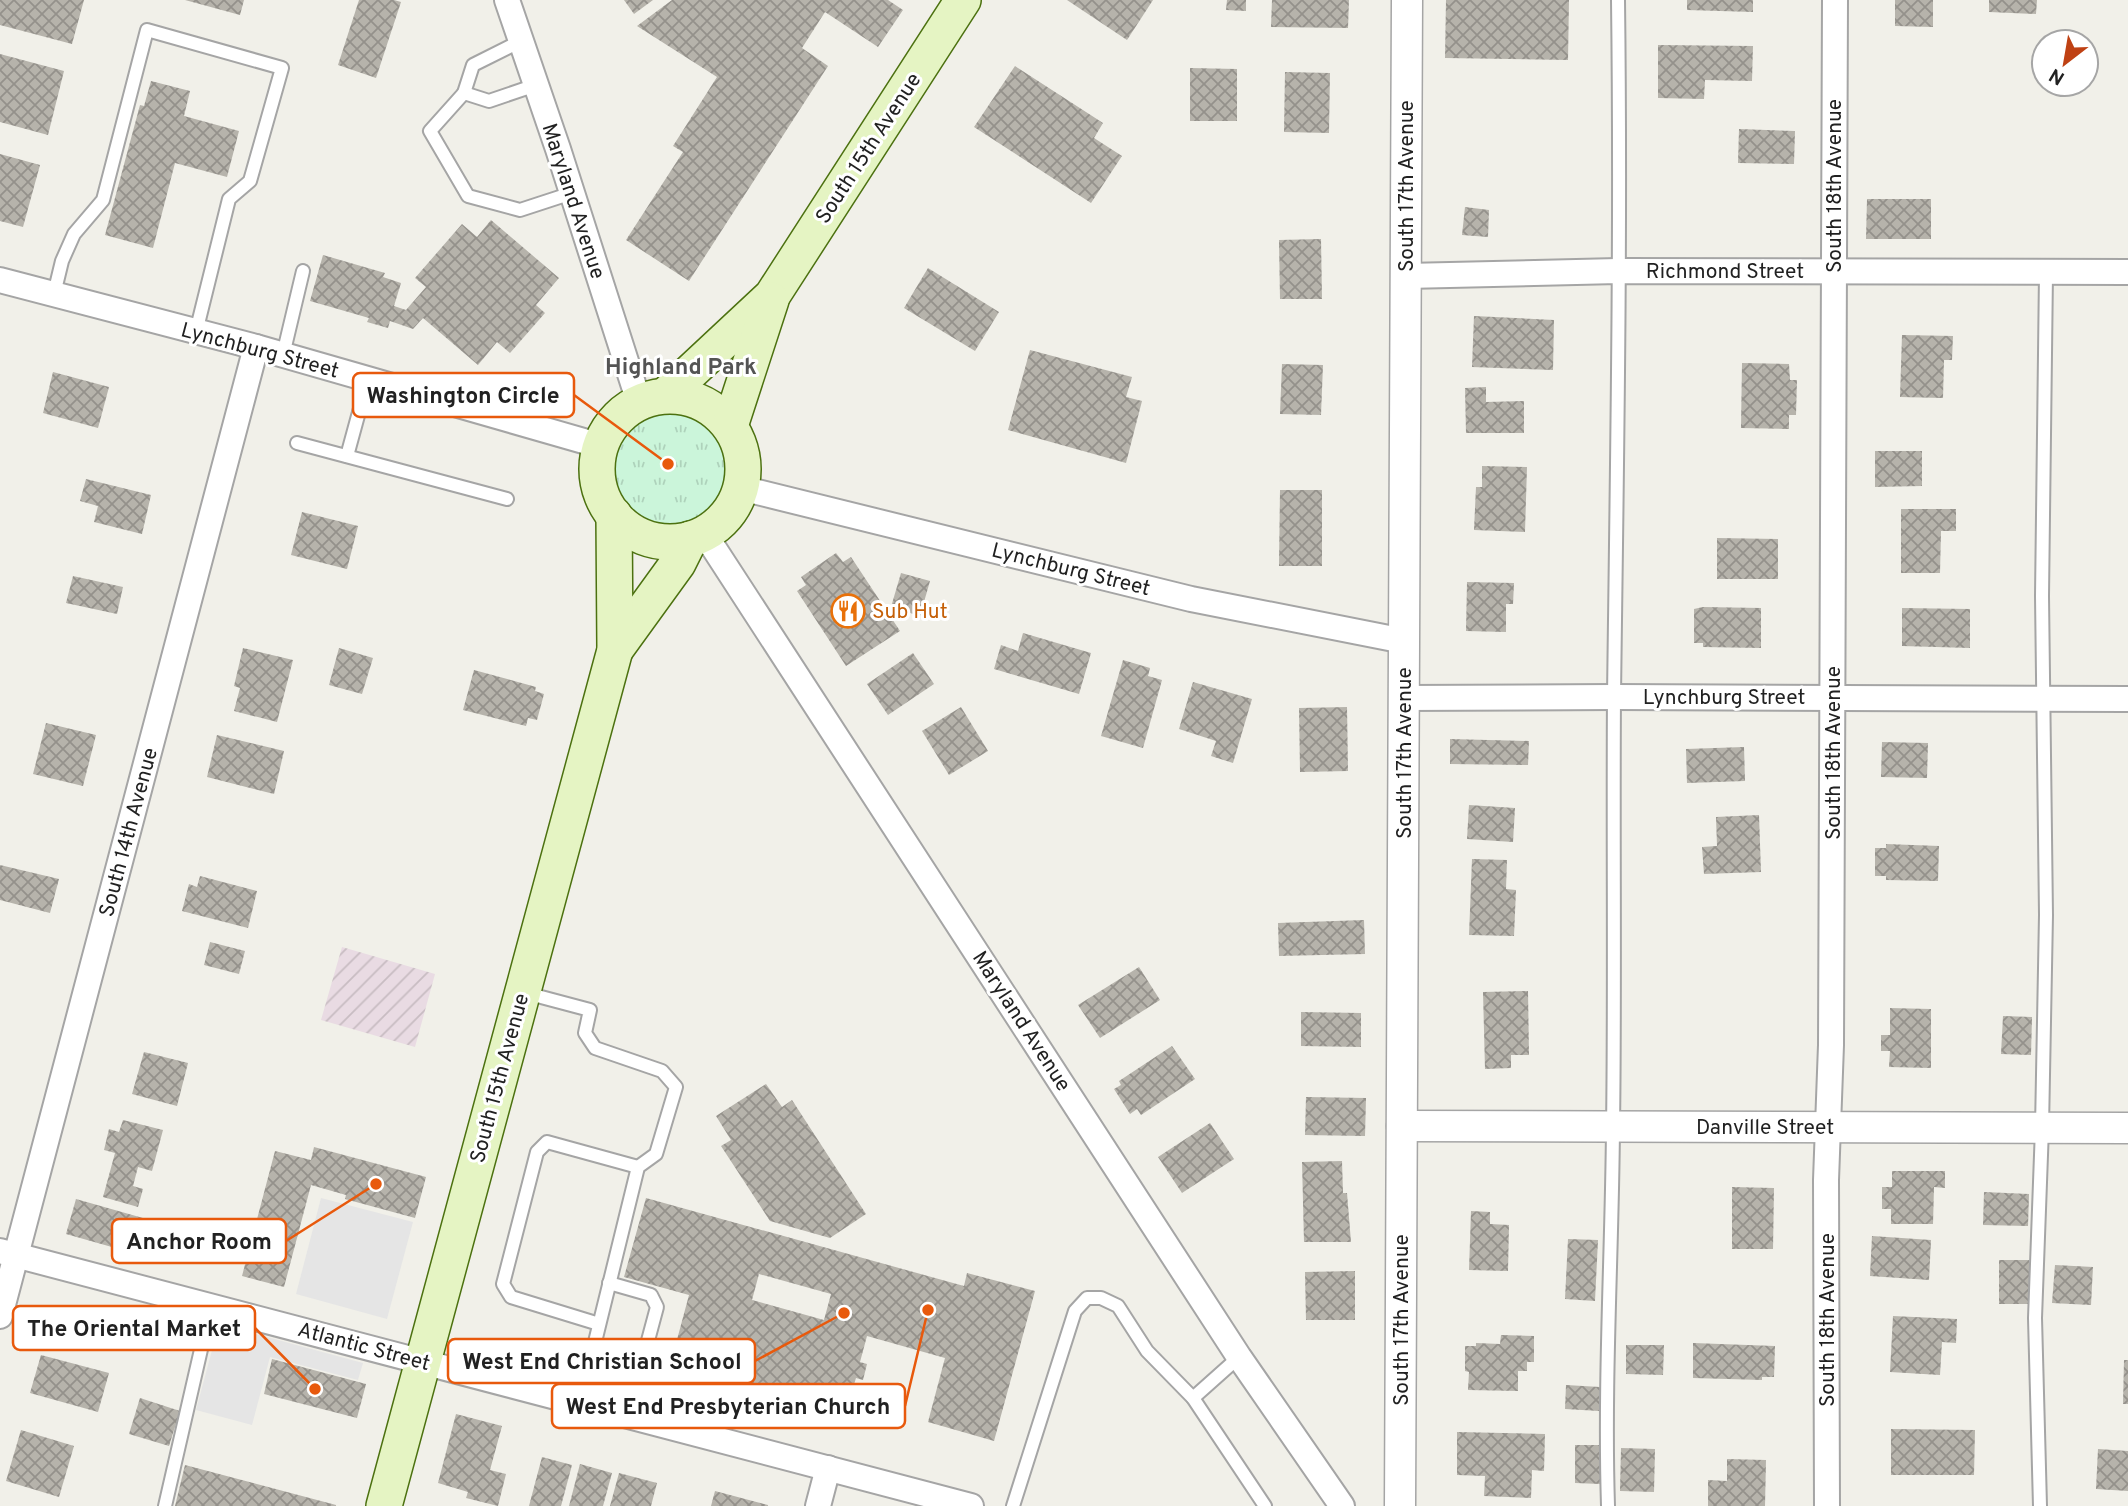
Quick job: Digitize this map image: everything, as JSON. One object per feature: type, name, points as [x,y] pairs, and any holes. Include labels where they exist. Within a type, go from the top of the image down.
[{"type":"main road","name":"South 15th Avenue","points":[[730,426],[772,296],[963,0]]},
{"type":"main road","name":"South 15th Avenue","points":[[652,399],[772,296]]},
{"type":"main road","points":[[652,399],[690,399],[712,409],[730,426],[742,456],[743,472],[741,488],[720,522],[697,536],[670,542],[649,538],[630,529],[614,516],[601,494],[597,470],[601,446],[616,420],[652,399]]},
{"type":"main road","name":"South 15th Avenue","points":[[384,1506],[615,649],[614,516]]},
{"type":"main road","name":"South 15th Avenue","points":[[615,649],[697,536]]},
{"type":"street","name":"Maryland Avenue","points":[[507,0],[572,192],[652,399]]},
{"type":"street","name":"South 17th Avenue","points":[[1400,1506],[1407,0]]},
{"type":"street","name":"South 18th Avenue","points":[[1827,1506],[1835,0]]},
{"type":"street","name":"Richmond Street","points":[[1406,276],[1618,271],[2128,272]]},
{"type":"street","name":"Lynchburg Street","points":[[0,280],[256,347],[601,446]]},
{"type":"street","name":"South 14th Avenue","points":[[0,1316],[8,1254],[256,347]]},
{"type":"street","name":"Lynchburg Street","points":[[741,488],[1191,599],[1404,641]]},
{"type":"street","name":"Maryland Avenue","points":[[697,536],[1239,1356],[1342,1506]]},
{"type":"street","name":"Lynchburg Street","points":[[1404,698],[2128,699]]},
{"type":"street","name":"Danville Street","points":[[1402,1126],[2128,1128]]},
{"type":"street","name":"Atlantic Street","points":[[8,1254],[971,1506]]},
{"type":"street","points":[[818,1506],[828,1468]]},
{"type":"lane","points":[[1608,1506],[1621,172],[1618,0]]},
{"type":"lane","points":[[54,294],[62,261],[74,234],[103,200],[147,30],[282,68],[250,181],[229,199],[196,332]]},
{"type":"lane","points":[[521,41],[473,65],[464,93],[430,131],[468,197],[520,210],[572,192]]},
{"type":"lane","points":[[464,93],[489,101],[536,85]]},
{"type":"lane","points":[[282,355],[303,271]]},
{"type":"lane","points":[[2040,1506],[2035,1318],[2046,915],[2042,596],[2046,273]]},
{"type":"lane","points":[[347,456],[368,379]]},
{"type":"lane","points":[[297,443],[507,499]]},
{"type":"lane","points":[[522,992],[590,1010],[585,1033],[595,1048],[662,1071],[676,1087],[656,1154],[638,1167],[580,1403]]},
{"type":"lane","points":[[599,1324],[512,1297],[503,1284],[537,1152],[547,1142],[638,1167]]},
{"type":"lane","points":[[609,1283],[651,1295],[657,1307],[628,1415]]},
{"type":"lane","points":[[1013,1506],[1075,1311],[1087,1298],[1101,1298],[1118,1306],[1147,1351],[1193,1398],[1265,1506]]},
{"type":"lane","points":[[165,1506],[211,1306]]},
{"type":"lane","points":[[1193,1398],[1239,1356]]},
{"type":"shaded area","points":[[342,947],[435,974],[415,1047],[321,1020]]},
{"type":"shaded area","points":[[321,1198],[413,1222],[387,1319],[296,1294]]},
{"type":"shaded area","points":[[219,1324],[363,1363],[358,1380],[270,1357],[252,1425],[196,1410]]},
{"type":"green space","points":[[668,403],[691,408],[711,421],[724,441],[729,464],[724,487],[711,507],[691,520],[668,525],[645,520],[625,507],[612,487],[607,464],[612,441],[625,421],[645,408]]},
{"type":"building","points":[[0,0],[84,0],[72,44],[0,25]]},
{"type":"building","points":[[185,0],[244,0],[240,15]]},
{"type":"building","points":[[359,0],[401,2],[376,78],[338,65]]},
{"type":"building","points":[[624,0],[653,0],[634,14]]},
{"type":"building","points":[[672,0],[888,0],[903,10],[878,47],[825,12],[802,48],[828,66],[689,281],[626,240],[683,152],[673,146],[717,77],[637,26]]},
{"type":"building","points":[[1067,0],[1153,0],[1127,40]]},
{"type":"building","points":[[1227,0],[1246,0],[1246,11],[1226,10]]},
{"type":"building","points":[[1272,0],[1349,0],[1348,28],[1271,27]]},
{"type":"building","points":[[1446,0],[1569,0],[1568,60],[1445,58]]},
{"type":"building","points":[[1687,0],[1753,0],[1753,12],[1687,10]]},
{"type":"building","points":[[1895,0],[1933,0],[1933,27],[1895,26]]},
{"type":"building","points":[[1989,0],[2037,0],[2036,14],[1989,12]]},
{"type":"building","points":[[1658,45],[1753,46],[1752,81],[1705,80],[1704,99],[1658,98]]},
{"type":"building","points":[[0,54],[64,71],[48,135],[0,122]]},
{"type":"building","points":[[1015,66],[1103,123],[1094,138],[1122,156],[1091,203],[974,127]]},
{"type":"building","points":[[1190,68],[1237,69],[1237,121],[1190,121]]},
{"type":"building","points":[[1285,72],[1330,73],[1329,133],[1284,132]]},
{"type":"building","points":[[151,81],[190,91],[184,116],[239,131],[227,177],[175,163],[153,248],[105,235],[140,105],[144,106]]},
{"type":"building","points":[[1739,129],[1795,131],[1794,164],[1738,163]]},
{"type":"building","points":[[0,154],[40,165],[23,227],[0,221]]},
{"type":"building","points":[[1867,199],[1931,199],[1931,239],[1866,239]]},
{"type":"building","points":[[1465,207],[1489,210],[1488,237],[1462,235]]},
{"type":"building","points":[[491,220],[559,278],[536,305],[545,313],[510,353],[497,342],[478,365],[423,318],[413,329],[390,321],[388,328],[367,322],[369,318],[310,301],[323,255],[385,273],[383,277],[401,283],[394,306],[406,310],[426,287],[415,278],[462,224],[477,237]]},
{"type":"building","points":[[1321,239],[1322,299],[1280,299],[1279,240]]},
{"type":"building","points":[[928,268],[999,312],[975,351],[904,308]]},
{"type":"building","points":[[1474,316],[1554,320],[1553,370],[1472,367]]},
{"type":"building","points":[[1902,335],[1953,336],[1952,360],[1944,360],[1943,398],[1900,397]]},
{"type":"building","points":[[1030,350],[1132,377],[1126,397],[1142,401],[1126,463],[1008,430]]},
{"type":"building","points":[[1742,363],[1789,364],[1790,380],[1797,380],[1796,415],[1789,415],[1789,429],[1741,428]]},
{"type":"building","points":[[1282,364],[1323,365],[1321,415],[1280,414]]},
{"type":"building","points":[[53,372],[109,387],[98,428],[43,413]]},
{"type":"building","points":[[1486,387],[1486,402],[1524,401],[1524,433],[1466,433],[1465,388]]},
{"type":"building","points":[[1875,451],[1922,451],[1922,486],[1875,487]]},
{"type":"building","points":[[1482,466],[1527,467],[1525,532],[1474,530],[1476,487],[1482,487]]},
{"type":"building","points":[[86,479],[151,495],[142,534],[94,522],[98,506],[80,501]]},
{"type":"building","points":[[1280,490],[1322,490],[1322,566],[1279,566]]},
{"type":"building","points":[[1901,509],[1956,509],[1956,531],[1941,531],[1940,573],[1901,573]]},
{"type":"building","points":[[302,512],[358,526],[347,569],[291,555]]},
{"type":"building","points":[[1717,538],[1778,539],[1778,579],[1717,579]]},
{"type":"building","name":"Sub Hut","points":[[836,553],[843,562],[851,557],[900,631],[846,666],[797,591],[806,585],[801,577]]},
{"type":"building","points":[[901,573],[930,581],[920,616],[891,607]]},
{"type":"building","points":[[73,576],[123,587],[117,614],[66,603]]},
{"type":"building","points":[[1467,582],[1514,583],[1513,604],[1506,604],[1506,632],[1466,631]]},
{"type":"building","points":[[1761,608],[1761,648],[1703,647],[1703,643],[1694,643],[1694,609]]},
{"type":"building","points":[[1902,608],[1970,609],[1970,648],[1902,646]]},
{"type":"building","points":[[1023,633],[1091,653],[1079,694],[994,669],[1001,645],[1018,651]]},
{"type":"building","points":[[243,648],[293,660],[277,722],[234,711],[240,688],[234,686]]},
{"type":"building","points":[[339,648],[373,658],[362,694],[329,685]]},
{"type":"building","points":[[913,653],[934,684],[888,715],[867,684]]},
{"type":"building","points":[[1123,660],[1150,668],[1148,676],[1162,680],[1143,748],[1101,736]]},
{"type":"building","points":[[474,670],[536,687],[535,691],[544,694],[537,720],[528,718],[526,726],[463,710]]},
{"type":"building","points":[[1193,682],[1252,699],[1233,763],[1211,756],[1216,741],[1179,729]]},
{"type":"building","points":[[961,707],[988,751],[949,775],[922,731]]},
{"type":"building","points":[[1347,707],[1348,771],[1300,772],[1299,708]]},
{"type":"building","points":[[46,723],[96,735],[83,786],[33,774]]},
{"type":"building","points":[[217,735],[284,751],[274,794],[207,777]]},
{"type":"building","points":[[1450,739],[1529,741],[1528,765],[1450,764]]},
{"type":"building","points":[[1882,742],[1928,743],[1927,778],[1881,777]]},
{"type":"building","points":[[1744,747],[1745,781],[1687,783],[1686,749]]},
{"type":"building","points":[[1469,805],[1515,808],[1513,842],[1467,839]]},
{"type":"building","points":[[1759,815],[1761,872],[1704,874],[1702,847],[1717,846],[1716,817]]},
{"type":"building","points":[[1886,844],[1939,846],[1938,881],[1886,880],[1886,876],[1875,876],[1875,848],[1886,848]]},
{"type":"building","points":[[1472,859],[1507,860],[1506,889],[1516,890],[1514,936],[1469,935]]},
{"type":"building","points":[[0,865],[59,879],[50,913],[0,900]]},
{"type":"building","points":[[200,876],[257,891],[248,928],[182,911],[189,884],[197,887]]},
{"type":"building","points":[[1364,920],[1365,954],[1279,956],[1278,923]]},
{"type":"building","points":[[210,942],[245,951],[239,974],[204,965]]},
{"type":"building","points":[[1139,967],[1160,1000],[1100,1038],[1078,1005]]},
{"type":"building","points":[[1528,991],[1529,1055],[1511,1055],[1511,1068],[1485,1069],[1483,992]]},
{"type":"building","points":[[1890,1008],[1931,1009],[1931,1068],[1889,1067],[1890,1051],[1881,1051],[1881,1035],[1890,1035]]},
{"type":"building","points":[[1301,1012],[1361,1013],[1361,1047],[1301,1046]]},
{"type":"building","points":[[2003,1016],[2032,1017],[2031,1055],[2001,1054]]},
{"type":"building","points":[[1172,1046],[1195,1079],[1141,1115],[1137,1109],[1130,1114],[1114,1089],[1121,1085],[1119,1081]]},
{"type":"building","points":[[144,1052],[188,1063],[177,1106],[132,1094]]},
{"type":"building","points":[[766,1084],[782,1107],[792,1100],[866,1214],[830,1238],[770,1221],[721,1146],[731,1140],[716,1116]]},
{"type":"building","points":[[1306,1097],[1366,1098],[1365,1136],[1305,1135]]},
{"type":"building","points":[[123,1120],[163,1130],[152,1171],[138,1167],[133,1186],[143,1189],[138,1207],[103,1197],[115,1153],[104,1150],[109,1129],[119,1132]]},
{"type":"building","points":[[1210,1123],[1234,1159],[1182,1193],[1158,1157]]},
{"type":"building","points":[[314,1147],[426,1177],[415,1218],[345,1199],[346,1195],[311,1185],[284,1287],[242,1276],[275,1151],[311,1160]]},
{"type":"building","points":[[1342,1161],[1343,1193],[1347,1193],[1351,1242],[1304,1242],[1302,1162]]},
{"type":"building","points":[[1892,1171],[1945,1171],[1945,1188],[1934,1187],[1933,1224],[1891,1224],[1891,1209],[1882,1209],[1882,1187],[1892,1187]]},
{"type":"building","points":[[1732,1187],[1774,1188],[1773,1249],[1732,1249]]},
{"type":"building","points":[[1984,1192],[2029,1194],[2028,1226],[1983,1225]]},
{"type":"building","points":[[646,1198],[964,1286],[967,1273],[1035,1291],[994,1441],[928,1422],[945,1358],[867,1336],[860,1362],[867,1364],[863,1380],[856,1378],[848,1404],[839,1401],[834,1420],[810,1413],[813,1401],[671,1362],[689,1295],[624,1277]],"holes":[[[759,1274],[831,1294],[824,1320],[752,1300]]]},
{"type":"building","points":[[76,1199],[150,1220],[140,1255],[66,1234]]},
{"type":"building","points":[[1471,1211],[1490,1212],[1490,1224],[1509,1225],[1508,1271],[1469,1270]]},
{"type":"building","points":[[1872,1236],[1931,1240],[1929,1280],[1870,1276]]},
{"type":"building","points":[[1568,1239],[1598,1240],[1595,1301],[1565,1299]]},
{"type":"building","points":[[1999,1260],[2029,1260],[2029,1304],[1999,1304]]},
{"type":"building","points":[[2055,1265],[2093,1267],[2091,1305],[2052,1303]]},
{"type":"building","points":[[1355,1271],[1355,1320],[1306,1320],[1305,1272]]},
{"type":"building","points":[[1893,1316],[1957,1319],[1956,1343],[1942,1342],[1940,1375],[1890,1372]]},
{"type":"building","points":[[1501,1335],[1534,1336],[1534,1362],[1527,1362],[1527,1371],[1518,1371],[1518,1391],[1468,1390],[1469,1372],[1465,1371],[1465,1346],[1476,1346],[1476,1343],[1500,1344]]},
{"type":"building","points":[[1693,1343],[1775,1346],[1774,1377],[1762,1377],[1762,1380],[1693,1378]]},
{"type":"building","points":[[1626,1345],[1664,1345],[1663,1375],[1626,1374]]},
{"type":"building","points":[[41,1355],[109,1373],[98,1412],[30,1393]]},
{"type":"building","points":[[272,1359],[366,1384],[357,1418],[264,1394]]},
{"type":"building","points":[[2124,1360],[2128,1360],[2128,1404],[2123,1404]]},
{"type":"building","points":[[1566,1385],[1600,1387],[1599,1411],[1565,1409]]},
{"type":"building","points":[[140,1398],[180,1411],[169,1446],[129,1434]]},
{"type":"building","points":[[456,1414],[502,1426],[490,1470],[506,1474],[498,1506],[466,1498],[468,1492],[438,1483]]},
{"type":"building","points":[[1891,1429],[1975,1430],[1974,1475],[1891,1475]]},
{"type":"building","points":[[21,1430],[74,1446],[59,1497],[6,1481]]},
{"type":"building","points":[[1457,1432],[1545,1434],[1544,1471],[1532,1470],[1531,1498],[1484,1496],[1485,1476],[1457,1475]]},
{"type":"building","points":[[1575,1445],[1600,1445],[1600,1484],[1575,1483]]},
{"type":"building","points":[[1621,1448],[1655,1449],[1654,1492],[1620,1491]]},
{"type":"building","points":[[2098,1449],[2128,1451],[2128,1491],[2096,1489]]},
{"type":"building","points":[[542,1457],[572,1465],[561,1506],[529,1506]]},
{"type":"building","points":[[1727,1459],[1766,1460],[1765,1506],[1708,1506],[1708,1480],[1727,1481]]},
{"type":"building","points":[[580,1464],[612,1473],[603,1506],[569,1506]]},
{"type":"building","points":[[185,1465],[336,1505],[336,1506],[175,1506]]},
{"type":"building","points":[[619,1473],[657,1483],[651,1506],[610,1506]]},
{"type":"building","points":[[715,1491],[768,1505],[768,1506],[711,1506]]},
{"type":"place","name":"Washington Circle","points":[[668,464]]},
{"type":"place","name":"Sub Hut","points":[[848,611]]},
{"type":"place","name":"Anchor Room","points":[[376,1184]]},
{"type":"place","name":"West End Presbyterian Church","points":[[928,1310]]},
{"type":"place","name":"West End Christian School","points":[[844,1313]]},
{"type":"place","name":"The Oriental Market","points":[[315,1389]]},
{"type":"district","name":"Highland Park","points":[[681,366]]}]
